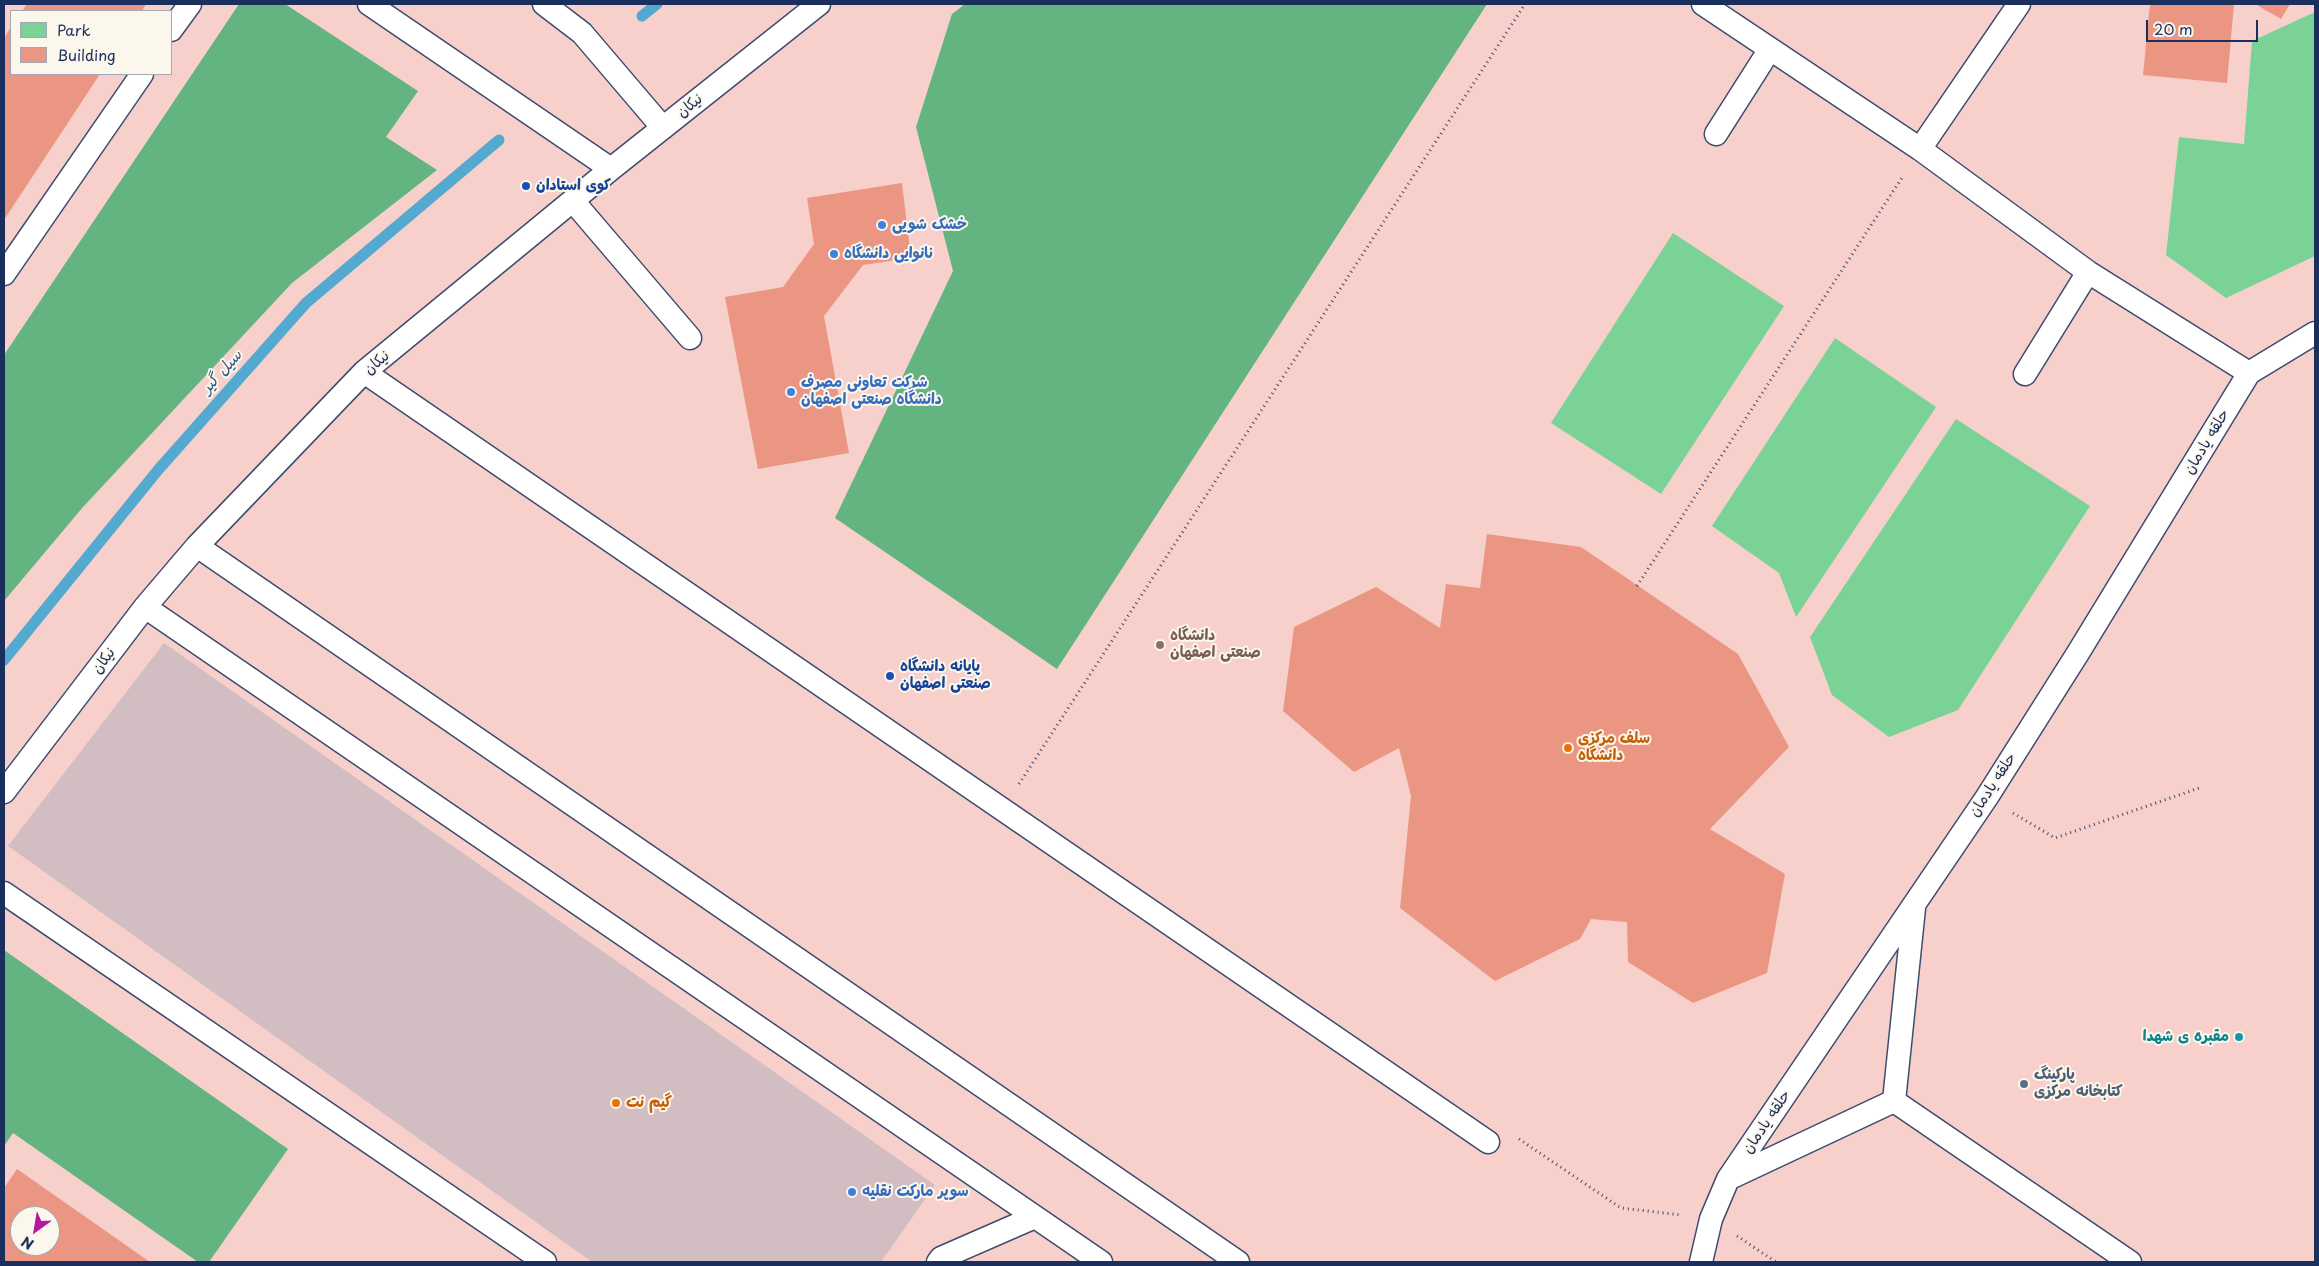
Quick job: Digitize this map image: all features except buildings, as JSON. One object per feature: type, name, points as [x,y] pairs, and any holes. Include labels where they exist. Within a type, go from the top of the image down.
[{"type":"lane","points":[[172,29],[190,4]]},
{"type":"lane","points":[[369,4],[611,169]]},
{"type":"lane","points":[[544,4],[582,33],[663,128]]},
{"type":"lane","name":"نیکان","points":[[4,792],[145,607],[197,546],[364,372],[611,169],[819,4]]},
{"type":"lane","points":[[1703,4],[1920,149],[2088,272],[2249,373]]},
{"type":"lane","points":[[1920,149],[2019,4]]},
{"type":"lane","points":[[1716,134],[1770,49]]},
{"type":"lane","points":[[4,274],[141,75]]},
{"type":"lane","points":[[573,201],[690,338]]},
{"type":"lane","points":[[2025,374],[2088,272]]},
{"type":"lane","name":"حلقه یادمان","points":[[1701,1262],[1711,1219],[1728,1179],[1986,797],[2078,653],[2249,373],[2315,333]]},
{"type":"lane","points":[[364,372],[1488,1142]]},
{"type":"lane","points":[[197,546],[1238,1262]]},
{"type":"lane","points":[[145,607],[1101,1262]]},
{"type":"lane","points":[[4,893],[545,1262]]},
{"type":"lane","points":[[1894,1101],[1914,906]]},
{"type":"lane","points":[[1728,1179],[1894,1101]]},
{"type":"lane","points":[[1894,1101],[2130,1262]]},
{"type":"lane","points":[[938,1262],[942,1258],[1034,1217]]},
{"type":"path","points":[[1003,810],[1525,4]]},
{"type":"path","points":[[1637,586],[1920,149]]},
{"type":"path","points":[[1986,797],[2055,838],[2202,787]]},
{"type":"path","points":[[1488,1142],[1499,1126],[1620,1208],[1711,1219],[1776,1262]]},
{"type":"shaded area","name":"دانشگاه صنعتی اصفهان","points":[[4,4],[2315,4],[2315,1262],[4,1262]]},
{"type":"shaded area","points":[[164,643],[935,1185],[881,1262],[592,1262],[8,846]]},
{"type":"green space","points":[[239,4],[285,4],[418,91],[386,137],[437,170],[292,283],[83,507],[4,601],[4,355]]},
{"type":"green space","points":[[965,4],[1487,4],[1057,669],[835,518],[953,271],[916,127],[952,14]]},
{"type":"green space","points":[[2315,12],[2315,256],[2226,298],[2166,255],[2179,137],[2244,144],[2252,41]]},
{"type":"green space","points":[[1673,233],[1784,306],[1661,494],[1551,423]]},
{"type":"green space","points":[[1835,338],[1936,407],[1796,617],[1779,573],[1712,526]]},
{"type":"green space","points":[[1956,419],[2090,506],[1958,710],[1889,737],[1832,695],[1810,637]]},
{"type":"green space","points":[[4,950],[288,1149],[209,1262],[198,1262],[13,1133],[4,1146]]},
{"type":"waterway","name":"سیل گیر","points":[[642,16],[657,4]]},
{"type":"waterway","name":"سیل گیر","points":[[4,660],[158,470],[306,303],[499,140]]},
{"type":"place","name":"کوی استادان","points":[[526,186]]},
{"type":"place","name":"خشک شویی","points":[[882,225]]},
{"type":"place","name":"نانوایی دانشگاه","points":[[834,254]]},
{"type":"place","name":"شرکت تعاونی مصرف دانشگاه صنعتی اصفهان","points":[[791,392]]},
{"type":"place","name":"دانشگاه صنعتی اصفهان","points":[[1160,645]]},
{"type":"place","name":"پایانه دانشگاه صنعتی اصفهان","points":[[890,676]]},
{"type":"place","name":"سلف مرکزی دانشگاه","points":[[1568,748]]},
{"type":"place","name":"مقبره ی شهدا","points":[[2239,1037]]},
{"type":"place","name":"پارکینگ کتابخانه مرکزی","points":[[2024,1084]]},
{"type":"place","name":"گیم نت","points":[[616,1103]]},
{"type":"place","name":"سوپر مارکت نقلیه","points":[[852,1192]]}]
